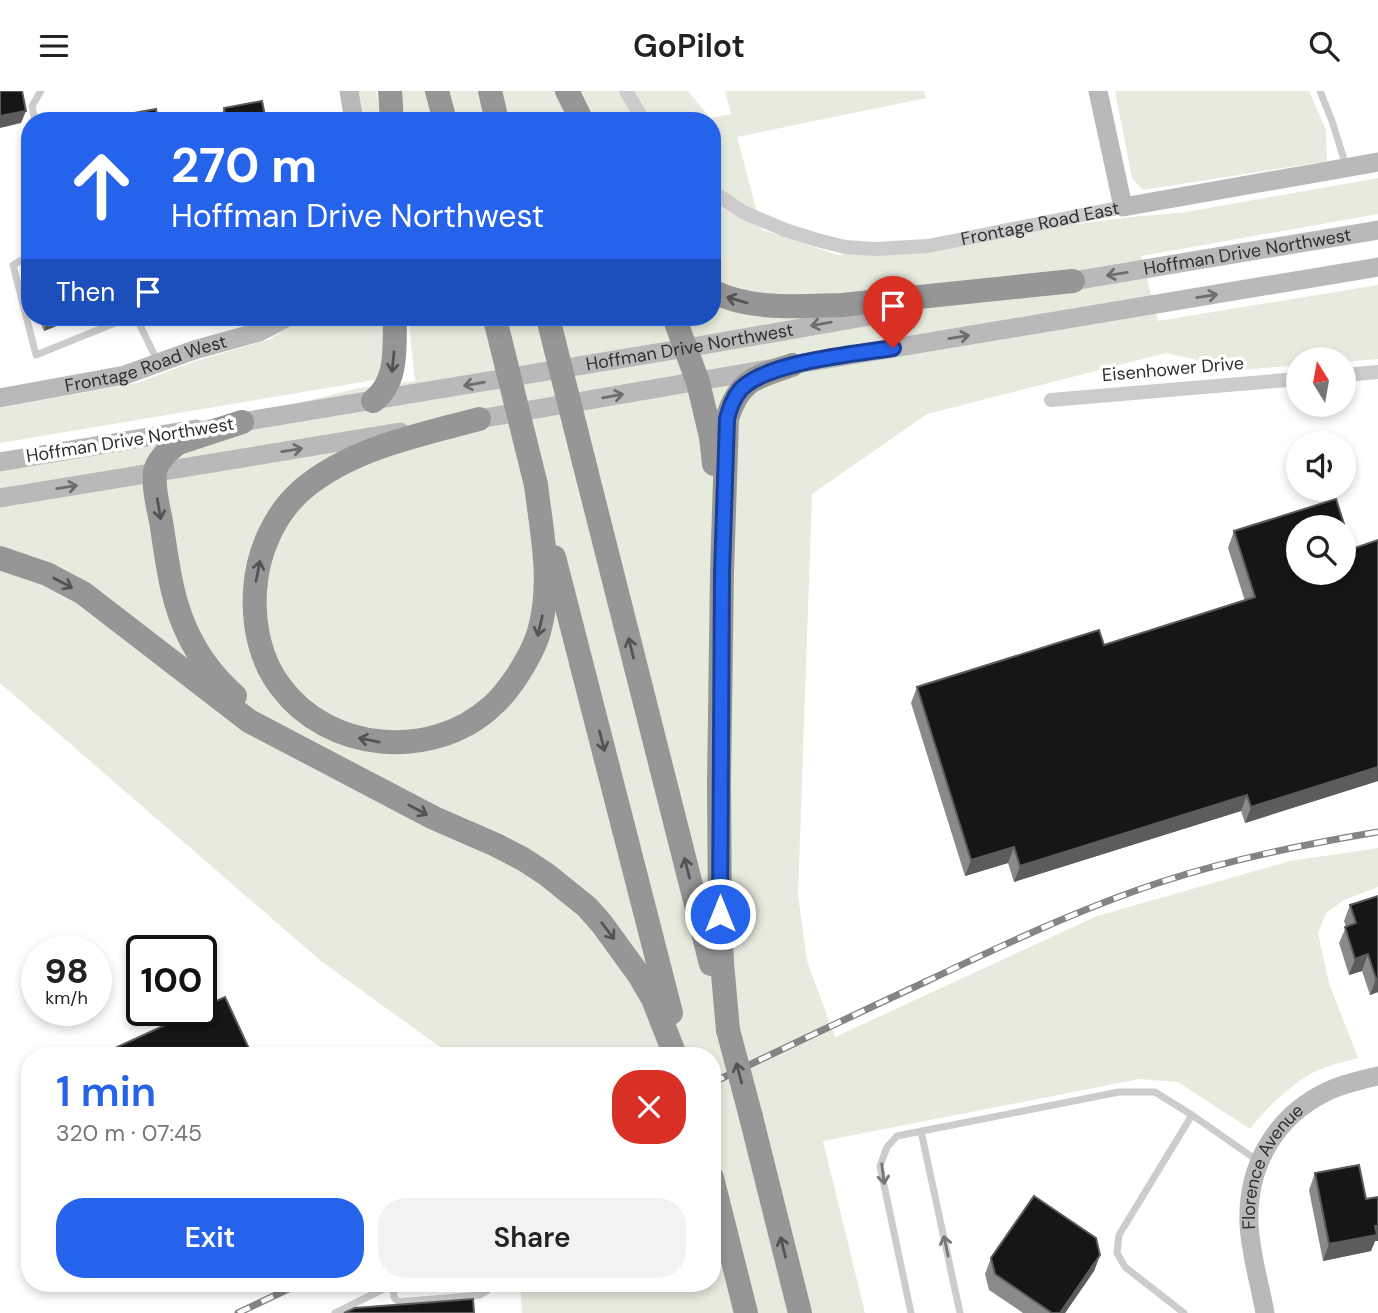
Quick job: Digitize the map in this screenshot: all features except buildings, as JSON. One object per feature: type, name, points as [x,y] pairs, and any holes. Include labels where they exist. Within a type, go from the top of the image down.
[{"type":"highway","points":[[390,91],[391,112]]},
{"type":"highway","points":[[437,91],[443,112]]},
{"type":"highway","points":[[490,91],[495,112]]},
{"type":"highway","points":[[567,91],[578,112]]},
{"type":"highway","points":[[721,295],[747,303],[842,305],[1073,281]]},
{"type":"highway","points":[[373,401],[382,394],[390,379],[395,326]]},
{"type":"highway","points":[[497,326],[676,1047]]},
{"type":"highway","points":[[550,326],[800,1313]]},
{"type":"highway","points":[[677,326],[698,382],[710,437],[715,468],[722,573]]},
{"type":"highway","points":[[727,1030],[720,914],[722,573],[727,419],[735,396],[742,388],[756,378],[792,365]]},
{"type":"highway","points":[[479,419],[359,455],[302,489],[285,508],[261,552],[254,600],[260,645],[268,667],[280,687],[314,719],[358,738],[382,743],[407,743],[453,732],[491,707],[507,691],[520,672],[533,650],[539,630],[547,565],[536,485]]},
{"type":"highway","points":[[242,422],[178,443],[160,460],[155,472],[174,593],[189,637],[215,676],[233,695],[314,756]]},
{"type":"highway","points":[[0,558],[47,574],[83,593],[249,721],[434,818],[523,859],[568,891],[602,924],[639,975],[676,1047]]},
{"type":"highway","points":[[721,1212],[746,1313]]},
{"type":"main road","points":[[349,91],[352,112]]},
{"type":"main road","points":[[1098,91],[1123,207]]},
{"type":"main road","name":"Frontage Road East","points":[[1123,207],[1378,162]]},
{"type":"main road","name":"Hoffman Drive Northwest","points":[[0,462],[1378,230]]},
{"type":"main road","name":"Hoffman Drive Northwest","points":[[0,498],[1378,267]]},
{"type":"main road","name":"Frontage Road West","points":[[0,398],[125,375],[194,351],[253,326]]},
{"type":"main road","name":"Florence Avenue","points":[[1265,1313],[1249,1225],[1249,1202],[1259,1161],[1281,1126],[1309,1102],[1329,1090],[1378,1076]]},
{"type":"street","points":[[626,91],[638,112]]},
{"type":"street","name":"Frontage Road East","points":[[721,197],[743,212],[785,230],[845,247],[875,249],[928,246],[1123,207]]},
{"type":"street","points":[[1356,374],[1378,372]]},
{"type":"street","name":"Eisenhower Drive","points":[[1051,400],[1286,380]]},
{"type":"lane","points":[[33,112],[32,106],[41,91]]},
{"type":"lane","points":[[1320,91],[1346,168]]},
{"type":"lane","points":[[21,260],[13,265],[21,296]]},
{"type":"lane","points":[[29,326],[36,355],[108,326]]},
{"type":"lane","points":[[140,326],[159,364]]},
{"type":"lane","points":[[911,1313],[880,1166],[887,1147],[897,1136],[1119,1092],[1155,1092],[1259,1161]]},
{"type":"lane","points":[[1184,1313],[1125,1267],[1116,1253],[1119,1235],[1192,1115]]},
{"type":"lane","points":[[921,1131],[960,1313]]},
{"type":"lane","points":[[335,1313],[378,1292]]},
{"type":"lane","points":[[394,1292],[398,1302],[480,1295],[485,1292]]},
{"type":"shaded area","points":[[357,91],[376,91],[380,112],[360,112]]},
{"type":"shaded area","points":[[397,91],[688,91],[705,112],[405,112]]},
{"type":"shaded area","points":[[725,91],[924,91],[926,98],[737,137],[762,230],[838,255],[1186,212],[1378,178],[1378,214],[1141,256],[1158,321],[1378,285],[1378,359],[1356,361],[1356,347],[1286,347],[1286,366],[1241,370],[1166,353],[927,414],[812,494],[798,895],[807,961],[835,1037],[1097,916],[1290,861],[1378,848],[1378,887],[1344,900],[1326,913],[1318,933],[1329,983],[1358,1058],[1326,1067],[1307,1076],[1280,1097],[1250,1129],[1178,1082],[1139,1079],[823,1141],[865,1313],[522,1313],[521,1292],[721,1292],[721,1047],[440,1047],[321,961],[0,683],[0,453],[284,407],[359,388],[415,381],[409,326],[721,326],[721,116],[731,114]]},
{"type":"shaded area","points":[[1115,91],[1309,91],[1326,130],[1327,161],[1143,190],[1132,178]]},
{"type":"shaded area","points":[[291,326],[401,326],[380,379],[0,443],[0,408],[137,383],[196,361],[270,339]]},
{"type":"railway","points":[[721,1079],[982,955],[1100,904],[1161,882],[1242,859],[1378,832]]},
{"type":"railway","points":[[238,1313],[282,1292]]},
{"type":"route","points":[[720,914],[722,573],[727,419],[730,409],[735,396],[756,378],[792,365],[893,348]]}]
